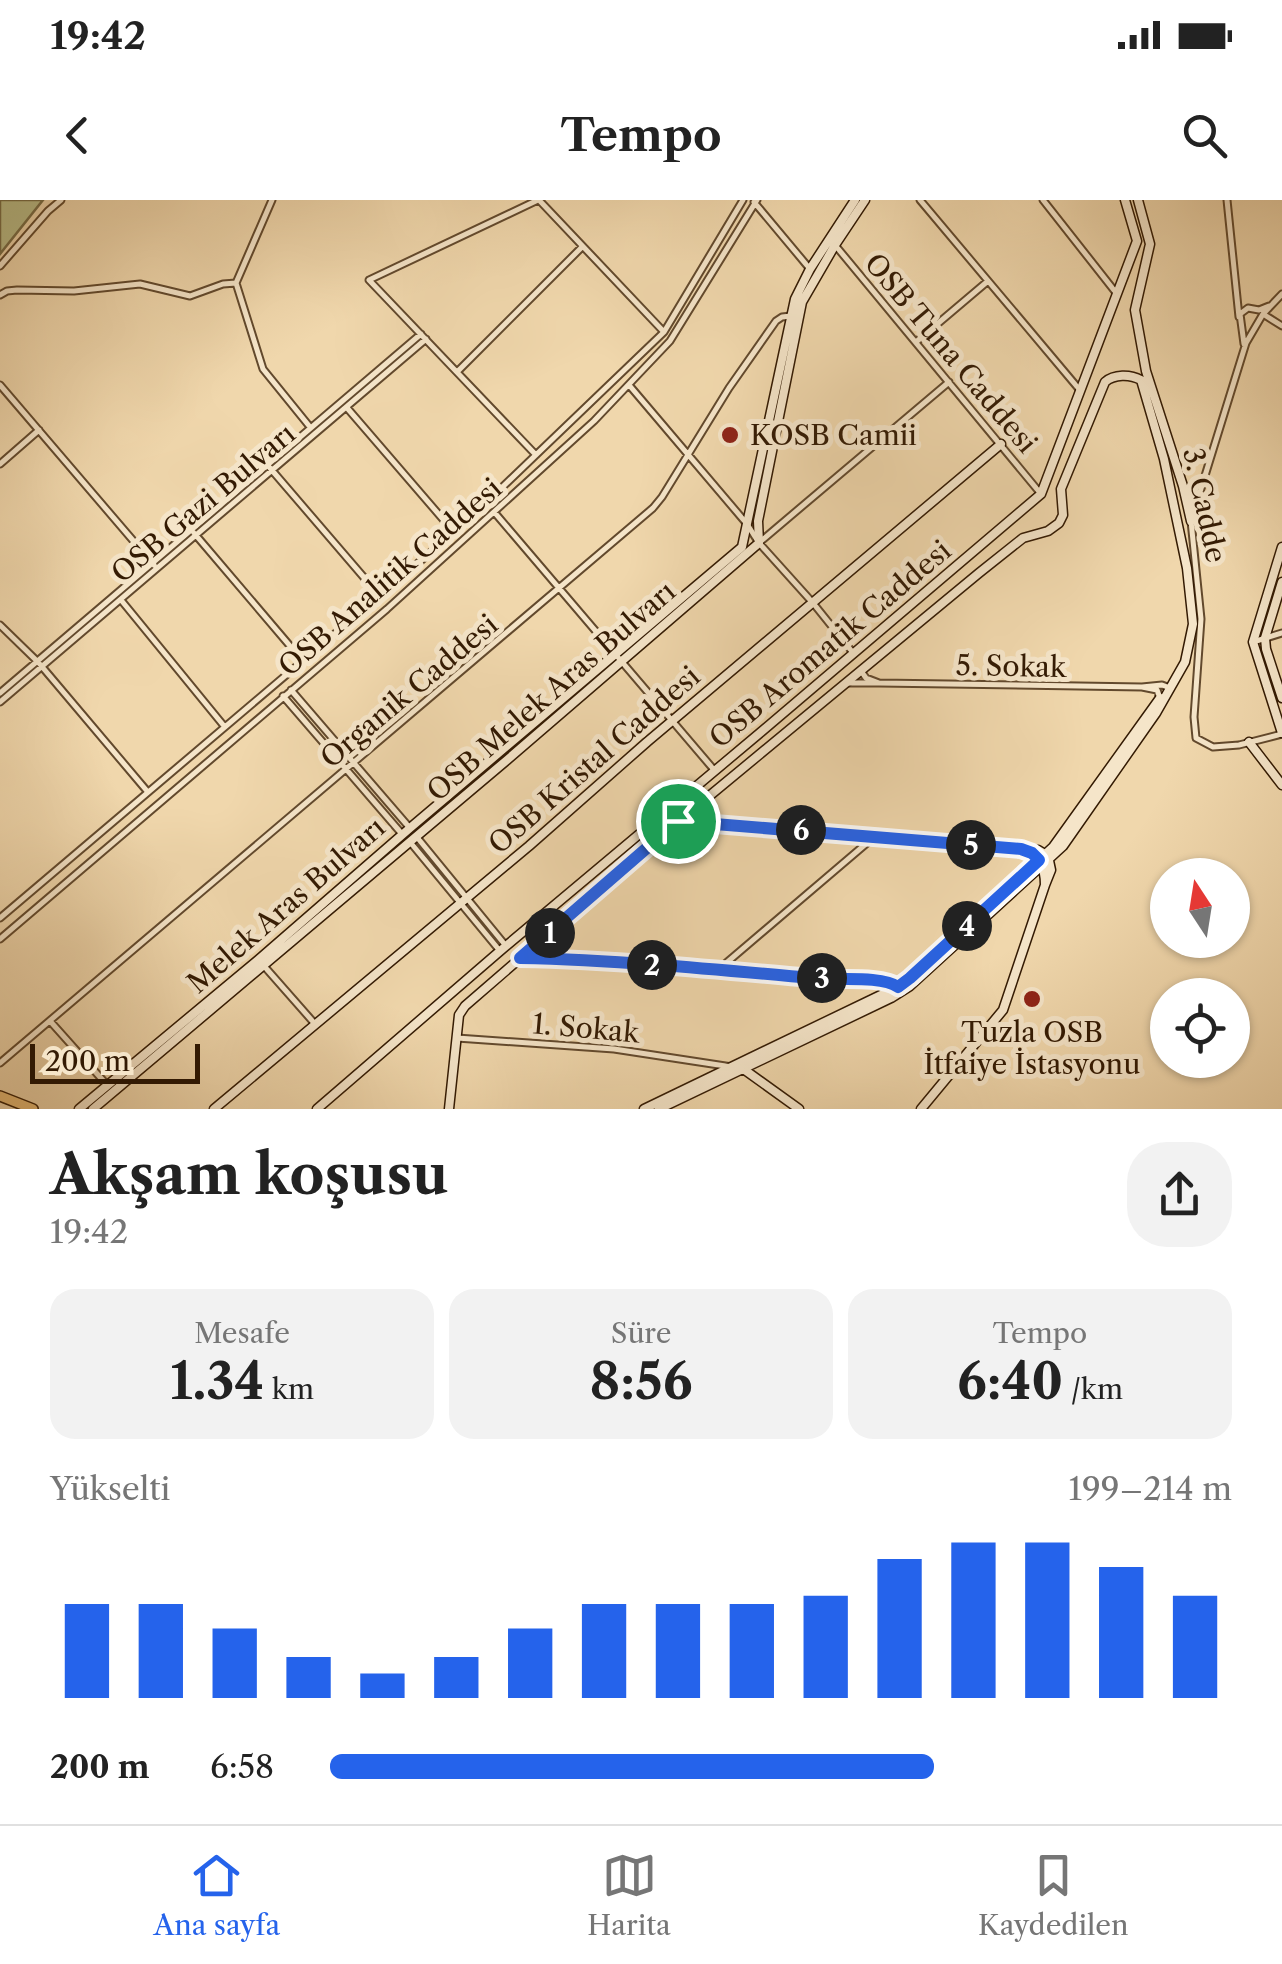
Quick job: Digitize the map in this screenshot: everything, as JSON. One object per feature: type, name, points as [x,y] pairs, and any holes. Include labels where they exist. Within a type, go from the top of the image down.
[{"type":"main road","points":[[0,1096],[34,1109]]},
{"type":"street","points":[[0,266],[61,200]]},
{"type":"street","points":[[272,200],[236,283],[263,369],[313,431]]},
{"type":"street","points":[[536,454],[370,280],[538,200],[664,332]]},
{"type":"street","points":[[0,918],[454,532],[664,332],[743,200]]},
{"type":"street","points":[[619,656],[742,547],[794,317],[813,272],[855,200]]},
{"type":"street","points":[[832,242],[866,200]]},
{"type":"street","points":[[920,200],[1080,391]]},
{"type":"street","points":[[1043,200],[1117,294]]},
{"type":"street","name":"OSB Aromatik Caddesi","points":[[317,1109],[1041,494],[1138,241],[1125,200]]},
{"type":"street","name":"3. Cadde","points":[[1138,200],[1150,244],[1135,310],[1146,370],[1191,521],[1200,608],[1196,738],[1213,747],[1282,734]]},
{"type":"street","points":[[1227,200],[1244,338],[1242,357]]},
{"type":"street","points":[[756,201],[813,272]]},
{"type":"street","name":"OSB Analitik Caddesi","points":[[0,939],[388,609],[629,385],[670,341],[756,201]]},
{"type":"street","name":"OSB Tuna Caddesi","points":[[832,242],[1041,494]]},
{"type":"street","points":[[458,371],[582,247]]},
{"type":"street","points":[[916,342],[988,282]]},
{"type":"street","points":[[0,295],[7,290],[74,291],[140,284],[190,296],[236,283]]},
{"type":"street","points":[[1236,288],[1240,300],[1282,326]]},
{"type":"street","points":[[1239,319],[1246,328],[1257,325],[1282,294]]},
{"type":"street","points":[[1239,319],[1242,311],[1270,306]]},
{"type":"street","points":[[1191,521],[1246,343],[1260,317],[1253,308]]},
{"type":"street","name":"Organik Caddesi","points":[[0,1063],[653,508],[776,321],[794,317]]},
{"type":"street","name":"OSB Gazi Bulvarı","points":[[0,702],[154,565],[424,337]]},
{"type":"street","points":[[449,1109],[459,1016],[465,1006],[678,821],[1022,538],[1051,530],[1059,523],[1063,512],[1062,487],[1102,386],[1117,376],[1136,377],[1144,387],[1180,525],[1194,624]]},
{"type":"street","points":[[758,543],[949,382]]},
{"type":"street","points":[[0,385],[154,565]]},
{"type":"street","points":[[629,385],[854,654]]},
{"type":"street","points":[[758,543],[778,393]]},
{"type":"street","points":[[345,406],[454,532]]},
{"type":"street","points":[[0,464],[39,430]]},
{"type":"street","name":"OSB Kristal Caddesi","points":[[214,1109],[1002,444]]},
{"type":"street","points":[[270,468],[379,595]]},
{"type":"street","points":[[495,513],[715,771]]},
{"type":"street","points":[[194,533],[302,660]]},
{"type":"street","name":"OSB Melek Aras Bulvarı","points":[[93,1109],[110,1088],[758,543]]},
{"type":"street","points":[[1282,547],[1253,642],[1282,734]]},
{"type":"street","points":[[1282,582],[1266,638],[1282,698]]},
{"type":"street","points":[[118,596],[224,726]]},
{"type":"street","points":[[644,1109],[922,976],[1044,860],[1086,814],[1170,688],[1187,656],[1200,608]]},
{"type":"street","points":[[0,625],[40,664],[148,791]]},
{"type":"street","points":[[1253,642],[1282,633]]},
{"type":"street","name":"OSB Gazi Bulvarı","points":[[0,694],[40,664]]},
{"type":"street","points":[[861,671],[866,678],[879,683]]},
{"type":"street","name":"5. Sokak","points":[[846,682],[1170,688]]},
{"type":"street","points":[[275,683],[354,763],[503,948]]},
{"type":"street","points":[[1142,686],[1157,690],[1160,698]]},
{"type":"street","points":[[920,1109],[1001,1014],[1045,885],[1044,860],[1170,688]]},
{"type":"street","points":[[287,694],[346,770],[410,835]]},
{"type":"street","points":[[1249,742],[1282,785]]},
{"type":"street","points":[[678,821],[1034,849],[1044,860]]},
{"type":"street","points":[[718,970],[874,836]]},
{"type":"street","points":[[530,949],[548,958]]},
{"type":"street","points":[[520,958],[892,982],[898,990]]},
{"type":"street","points":[[261,963],[315,1024]]},
{"type":"street","points":[[871,981],[887,992]]},
{"type":"street","points":[[659,1109],[887,992],[898,990]]},
{"type":"street","points":[[453,992],[465,1006]]},
{"type":"street","points":[[50,1021],[110,1088],[80,1109]]},
{"type":"street","name":"1. Sokak","points":[[457,1038],[614,1049],[738,1067]]},
{"type":"street","points":[[711,1064],[719,1073]]},
{"type":"street","points":[[738,1067],[798,1109]]},
{"type":"green space","points":[[0,200],[43,200],[0,254]]},
{"type":"place","name":"KOSB Camii","points":[[730,435]]},
{"type":"place","name":"Tuzla OSB İtfaiye İstasyonu","points":[[1032,999]]},
{"type":"route","points":[[678,821],[1021,849],[1035,854],[1039,860],[898,987],[878,980],[520,958],[678,821]]}]
